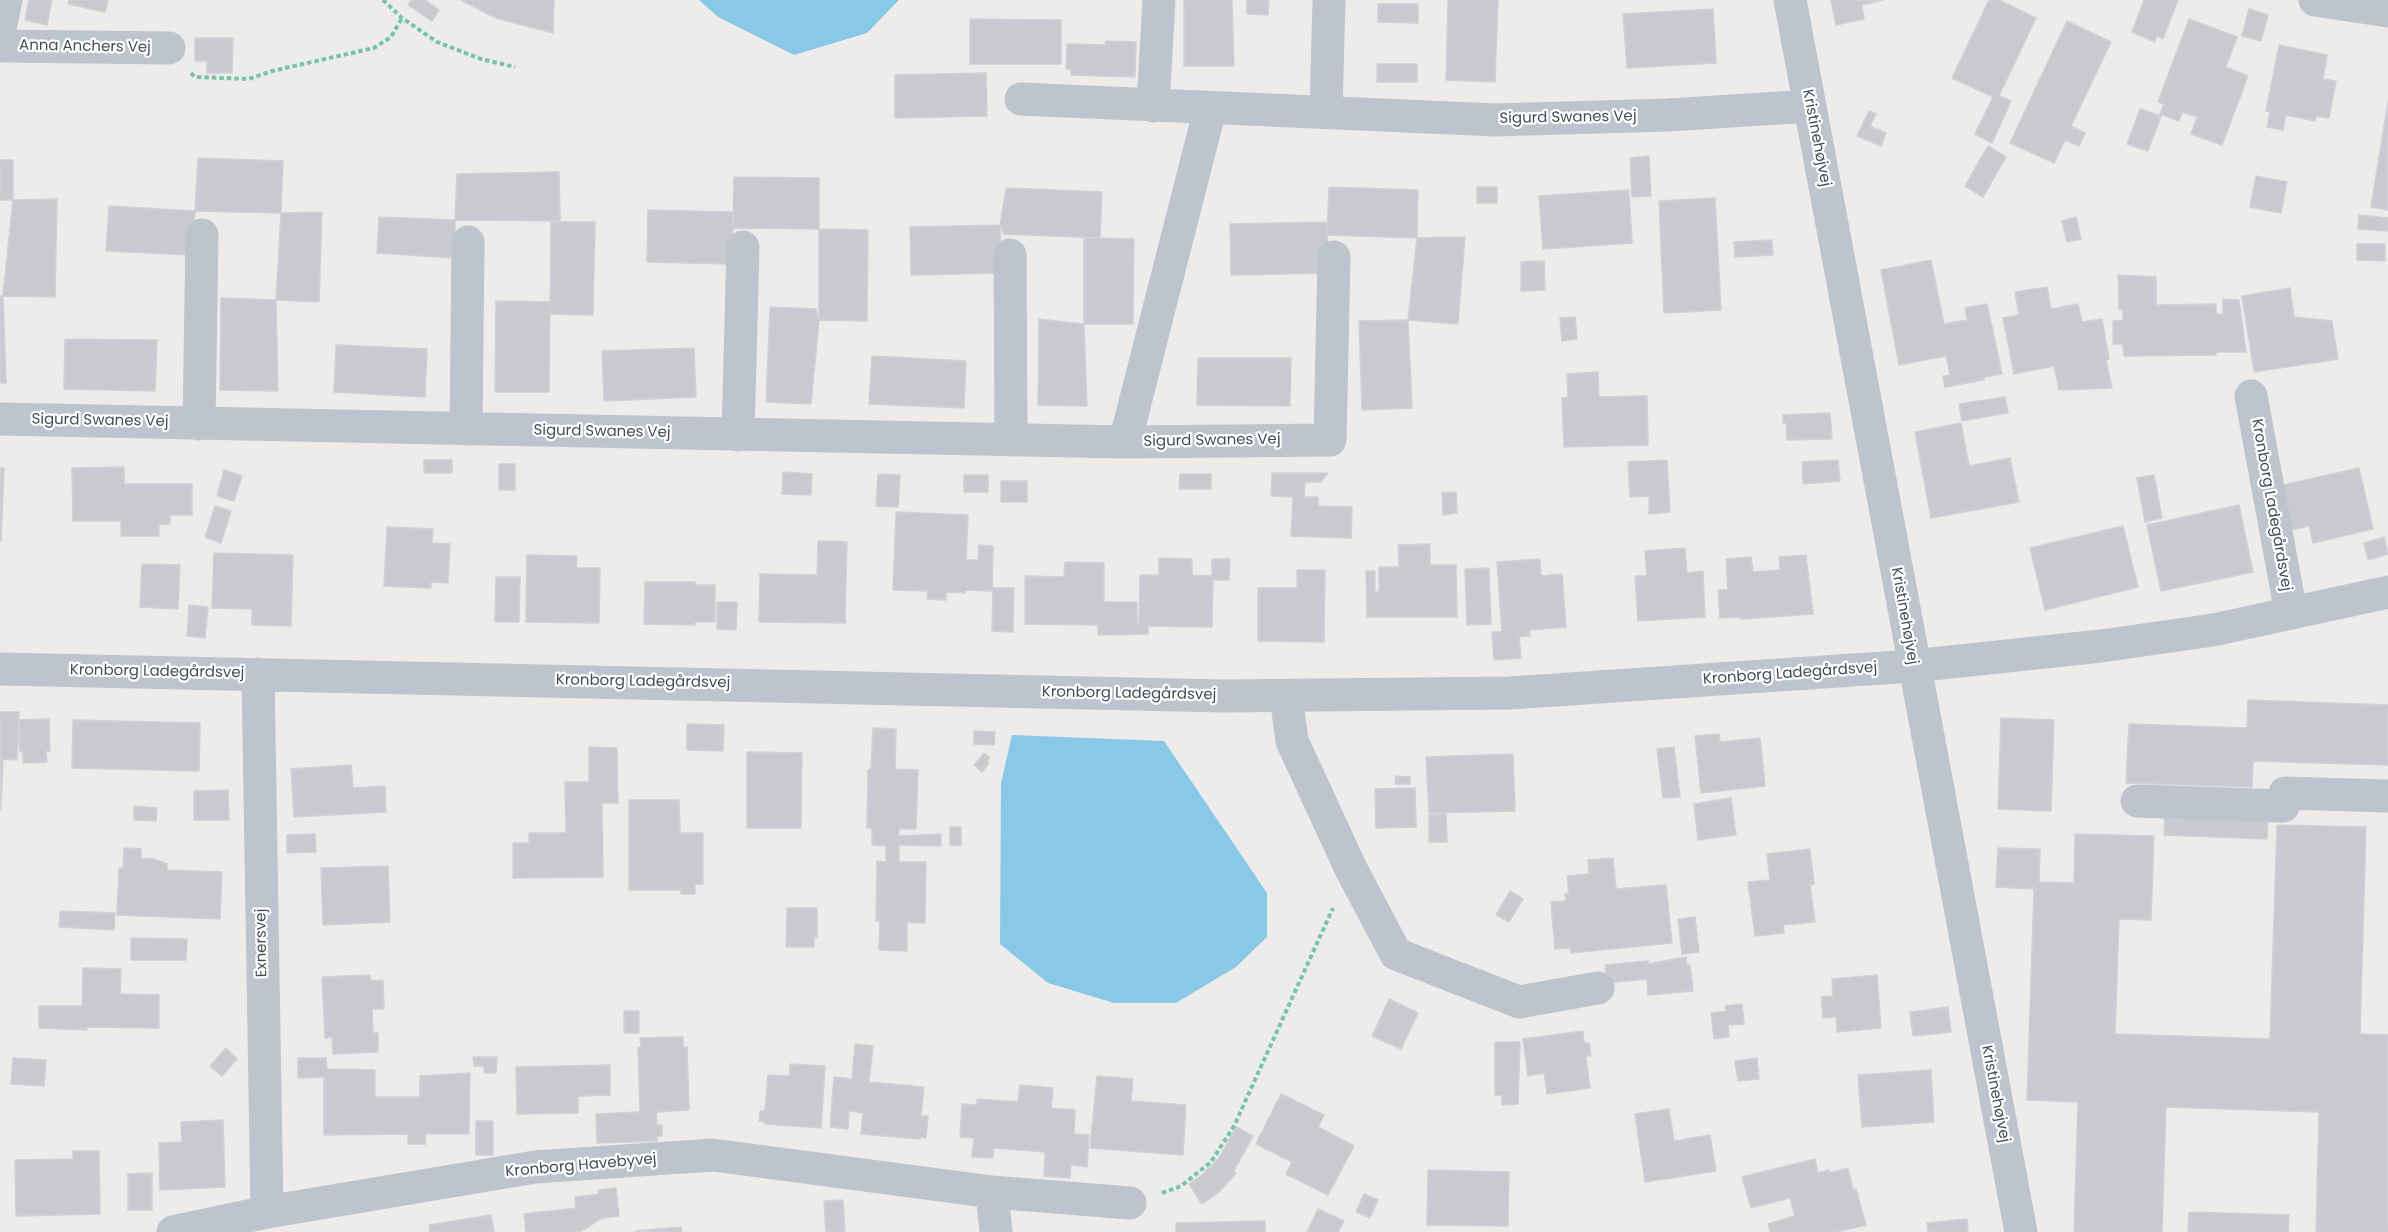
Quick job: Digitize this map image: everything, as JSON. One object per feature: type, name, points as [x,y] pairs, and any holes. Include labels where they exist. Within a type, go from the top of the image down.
[{"type":"street","points":[[0,29],[6,0]]},
{"type":"street","points":[[1153,106],[1159,0]]},
{"type":"street","points":[[1326,112],[1329,0]]},
{"type":"street","name":"Kristinehøjvej","points":[[1790,0],[1913,666],[2021,1232]]},
{"type":"street","points":[[2315,0],[2388,11]]},
{"type":"street","name":"Anna Anchers Vej","points":[[0,46],[170,48]]},
{"type":"street","name":"Sigurd Swanes Vej","points":[[1021,99],[1495,120],[1668,115],[1810,106]]},
{"type":"street","name":"Sigurd Swanes Vej","points":[[1125,442],[1210,109]]},
{"type":"street","points":[[199,424],[202,235]]},
{"type":"street","points":[[466,429],[468,242]]},
{"type":"street","points":[[738,435],[742,247]]},
{"type":"street","points":[[1010,255],[1011,440]]},
{"type":"street","name":"Sigurd Swanes Vej","points":[[0,419],[1125,442],[1330,440],[1334,257]]},
{"type":"street","name":"Kronborg Ladegårdsvej","points":[[2251,396],[2291,613]]},
{"type":"street","name":"Kronborg Ladegårdsvej","points":[[0,669],[1211,696],[1510,693],[1913,666],[2101,646],[2213,630],[2388,592]]},
{"type":"street","name":"Exnersvej","points":[[258,674],[267,1212]]},
{"type":"street","points":[[1286,696],[1292,741],[1351,869],[1396,954],[1519,1002],[1598,988]]},
{"type":"street","points":[[2137,801],[2283,806],[2285,792],[2388,796]]},
{"type":"street","name":"Kronborg Havebyvej","points":[[173,1232],[267,1212],[535,1167],[713,1155],[992,1192],[1130,1203]]},
{"type":"street","points":[[992,1192],[996,1232]]},
{"type":"path","points":[[383,0],[402,18],[437,42],[481,59],[515,67]]},
{"type":"path","points":[[170,48],[195,76],[249,79],[272,71],[374,48],[391,37],[402,18]]},
{"type":"path","points":[[1130,1203],[1181,1186],[1211,1162],[1234,1126],[1351,869]]},
{"type":"water","points":[[699,0],[899,0],[867,33],[794,55],[718,17]]},
{"type":"water","points":[[1012,735],[1164,741],[1267,893],[1267,937],[1236,967],[1176,1003],[1114,1003],[1048,983],[1000,944],[1001,783]]},
{"type":"building","points":[[29,0],[52,0],[47,25],[25,20]]},
{"type":"building","points":[[69,0],[108,0],[105,12],[68,4]]},
{"type":"building","points":[[412,0],[425,0],[439,10],[432,21],[408,5]]},
{"type":"building","points":[[461,0],[554,0],[553,33],[496,18]]},
{"type":"building","points":[[1184,0],[1232,0],[1234,66],[1184,66]]},
{"type":"building","points":[[1247,0],[1269,0],[1268,15],[1247,14]]},
{"type":"building","points":[[1448,0],[1498,0],[1495,82],[1446,80]]},
{"type":"building","points":[[1831,0],[1883,0],[1862,5],[1864,19],[1836,25]]},
{"type":"building","points":[[1989,0],[1999,0],[2036,18],[1999,96],[2011,101],[1992,143],[1975,134],[1993,97],[1952,78]]},
{"type":"building","points":[[2144,0],[2178,0],[2163,39],[2157,36],[2155,42],[2132,32]]},
{"type":"building","points":[[1378,4],[1418,4],[1418,23],[1378,22]]},
{"type":"building","points":[[1713,9],[1716,63],[1627,68],[1623,14]]},
{"type":"building","points":[[2249,9],[2268,15],[2261,41],[2242,36]]},
{"type":"building","points":[[970,19],[1061,20],[1061,64],[970,64]]},
{"type":"building","points":[[2189,19],[2237,37],[2226,67],[2248,76],[2222,145],[2191,134],[2197,117],[2182,112],[2179,121],[2160,114],[2164,104],[2158,102]]},
{"type":"building","points":[[2067,21],[2111,42],[2071,126],[2085,133],[2079,146],[2065,140],[2054,163],[2010,143]]},
{"type":"building","points":[[195,38],[233,38],[232,73],[207,73],[207,61],[195,61]]},
{"type":"building","points":[[1106,41],[1136,42],[1135,77],[1071,75],[1071,69],[1066,69],[1067,44],[1105,45]]},
{"type":"building","points":[[2279,45],[2327,55],[2323,79],[2336,81],[2329,118],[2316,116],[2315,121],[2286,115],[2283,130],[2267,127],[2270,112],[2266,111]]},
{"type":"building","points":[[1377,64],[1417,64],[1417,82],[1377,82]]},
{"type":"building","points":[[986,73],[987,116],[895,118],[895,75]]},
{"type":"building","points":[[2388,102],[2388,210],[2371,207]]},
{"type":"building","points":[[2140,109],[2161,116],[2148,151],[2127,144]]},
{"type":"building","points":[[1869,111],[1876,114],[1870,126],[1886,133],[1881,146],[1857,136]]},
{"type":"building","points":[[1988,146],[2006,157],[1983,197],[1965,186]]},
{"type":"building","points":[[1649,156],[1651,196],[1632,197],[1630,158]]},
{"type":"building","points":[[198,158],[283,161],[281,213],[195,211]]},
{"type":"building","points":[[0,160],[13,160],[13,200],[0,200]]},
{"type":"building","points":[[559,172],[560,221],[455,220],[457,174]]},
{"type":"building","points":[[2256,176],[2287,182],[2281,213],[2250,207]]},
{"type":"building","points":[[734,177],[819,178],[819,229],[733,228]]},
{"type":"building","points":[[1329,187],[1418,190],[1417,238],[1327,235]]},
{"type":"building","points":[[1477,187],[1497,187],[1497,203],[1477,203]]},
{"type":"building","points":[[1006,188],[1102,192],[1100,238],[1004,234],[1000,225]]},
{"type":"building","points":[[1629,190],[1632,243],[1543,249],[1539,196]]},
{"type":"building","points":[[1715,198],[1721,310],[1664,313],[1659,201]]},
{"type":"building","points":[[57,199],[55,297],[3,296],[13,200]]},
{"type":"building","points":[[109,206],[195,211],[193,255],[106,251]]},
{"type":"building","points":[[648,210],[733,212],[732,264],[647,262]]},
{"type":"building","points":[[322,212],[319,302],[276,300],[281,213]]},
{"type":"building","points":[[2359,215],[2388,218],[2388,231],[2358,229]]},
{"type":"building","points":[[379,217],[455,220],[455,258],[377,253]]},
{"type":"building","points":[[2076,217],[2081,239],[2067,242],[2062,221]]},
{"type":"building","points":[[551,222],[595,222],[593,315],[550,314]]},
{"type":"building","points":[[1327,222],[1328,273],[1231,275],[1230,224]]},
{"type":"building","points":[[1000,225],[1001,273],[911,275],[910,227]]},
{"type":"building","points":[[819,229],[868,230],[867,321],[819,320]]},
{"type":"building","points":[[1465,237],[1458,324],[1408,320],[1417,238]]},
{"type":"building","points":[[1084,239],[1134,239],[1133,324],[1084,324]]},
{"type":"building","points":[[1772,240],[1773,255],[1735,257],[1734,242]]},
{"type":"building","points":[[2357,244],[2385,244],[2385,261],[2357,260]]},
{"type":"building","points":[[1931,260],[1944,324],[1967,320],[1965,308],[1987,304],[2002,374],[1984,377],[1984,380],[1945,387],[1943,376],[1950,375],[1946,356],[1899,365],[1881,270]]},
{"type":"building","points":[[1544,261],[1545,290],[1521,291],[1521,262]]},
{"type":"building","points":[[2118,275],[2156,277],[2156,305],[2216,304],[2216,314],[2223,315],[2223,299],[2239,300],[2246,352],[2216,352],[2216,355],[2124,356],[2123,344],[2113,344],[2113,321],[2123,320],[2123,310],[2119,310]]},
{"type":"building","points":[[2047,287],[2051,309],[2078,304],[2082,322],[2102,319],[2109,359],[2106,360],[2112,388],[2059,390],[2054,366],[2014,374],[2003,318],[2019,315],[2015,292]]},
{"type":"building","points":[[2290,288],[2294,317],[2332,321],[2338,359],[2254,372],[2242,296]]},
{"type":"building","points":[[0,296],[3,296],[6,383],[0,383]]},
{"type":"building","points":[[221,298],[276,300],[278,391],[220,390]]},
{"type":"building","points":[[496,301],[550,302],[549,392],[495,392]]},
{"type":"building","points":[[770,307],[816,309],[819,320],[811,404],[766,402]]},
{"type":"building","points":[[1575,317],[1577,339],[1562,341],[1560,318]]},
{"type":"building","points":[[1039,319],[1084,324],[1087,406],[1038,405]]},
{"type":"building","points":[[1408,320],[1412,408],[1362,410],[1359,321]]},
{"type":"building","points":[[65,339],[157,340],[155,391],[64,389]]},
{"type":"building","points":[[336,345],[427,349],[425,397],[334,392]]},
{"type":"building","points":[[694,348],[696,397],[604,401],[602,351]]},
{"type":"building","points":[[872,356],[966,361],[964,408],[869,404]]},
{"type":"building","points":[[1198,358],[1291,358],[1290,406],[1197,405]]},
{"type":"building","points":[[1598,372],[1599,397],[1647,396],[1648,445],[1564,447],[1562,398],[1568,398],[1567,374]]},
{"type":"building","points":[[2005,397],[2008,413],[1962,421],[1959,404]]},
{"type":"building","points":[[1830,413],[1832,439],[1787,440],[1783,415]]},
{"type":"building","points":[[1961,423],[1969,466],[2010,458],[2019,502],[1931,518],[1915,432]]},
{"type":"building","points":[[424,460],[452,460],[452,473],[424,473]]},
{"type":"building","points":[[1667,460],[1670,512],[1649,514],[1649,496],[1630,497],[1628,462]]},
{"type":"building","points":[[1838,460],[1840,481],[1803,484],[1802,462]]},
{"type":"building","points":[[499,464],[515,464],[515,490],[499,490]]},
{"type":"building","points":[[124,467],[124,484],[192,484],[192,515],[170,515],[170,524],[159,525],[159,536],[121,536],[121,521],[73,521],[72,468]]},
{"type":"building","points":[[0,468],[4,468],[1,541],[0,541]]},
{"type":"building","points":[[2359,468],[2373,529],[2313,543],[2309,526],[2291,530],[2283,485]]},
{"type":"building","points":[[224,470],[242,476],[234,501],[217,496]]},
{"type":"building","points":[[783,472],[812,474],[811,495],[782,494]]},
{"type":"building","points":[[1272,473],[1328,473],[1321,482],[1305,482],[1304,497],[1318,497],[1318,506],[1352,507],[1351,538],[1291,536],[1293,497],[1271,496]]},
{"type":"building","points":[[878,474],[900,475],[898,507],[876,506]]},
{"type":"building","points":[[1180,474],[1211,474],[1211,489],[1179,489]]},
{"type":"building","points":[[964,475],[988,475],[988,492],[964,492]]},
{"type":"building","points":[[2154,475],[2162,518],[2145,522],[2137,478]]},
{"type":"building","points":[[1001,481],[1027,481],[1027,502],[1001,502]]},
{"type":"building","points":[[1456,492],[1457,513],[1443,515],[1442,493]]},
{"type":"building","points":[[2239,505],[2253,572],[2161,591],[2147,525]]},
{"type":"building","points":[[215,506],[231,511],[221,543],[205,537]]},
{"type":"building","points":[[896,512],[968,515],[966,560],[978,560],[979,545],[993,546],[992,591],[946,592],[946,600],[927,599],[928,591],[893,590]]},
{"type":"building","points":[[2123,526],[2138,587],[2045,610],[2030,548]]},
{"type":"building","points":[[387,527],[433,529],[432,543],[450,544],[448,583],[431,582],[431,588],[384,586]]},
{"type":"building","points":[[2384,537],[2388,554],[2368,560],[2364,543]]},
{"type":"building","points":[[818,541],[847,542],[845,623],[759,622],[760,574],[817,575]]},
{"type":"building","points":[[1430,544],[1430,565],[1456,565],[1457,617],[1367,617],[1366,571],[1375,571],[1375,592],[1379,592],[1379,567],[1399,567],[1398,545]]},
{"type":"building","points":[[1685,548],[1687,573],[1703,571],[1705,617],[1638,621],[1635,576],[1647,576],[1645,551]]},
{"type":"building","points":[[214,553],[293,555],[291,626],[252,625],[252,609],[212,608]]},
{"type":"building","points":[[527,555],[577,556],[576,568],[600,568],[599,623],[526,622]]},
{"type":"building","points":[[1806,555],[1813,614],[1741,619],[1741,617],[1720,618],[1718,590],[1728,590],[1726,559],[1751,557],[1753,572],[1780,570],[1779,557]]},
{"type":"building","points":[[1159,558],[1192,559],[1192,575],[1212,576],[1212,559],[1230,559],[1229,580],[1213,580],[1212,627],[1148,626],[1148,634],[1098,635],[1098,625],[1025,624],[1025,576],[1064,577],[1065,562],[1104,563],[1104,602],[1137,602],[1137,623],[1139,623],[1140,575],[1159,575]]},
{"type":"building","points":[[1540,559],[1541,576],[1562,574],[1566,627],[1529,630],[1530,636],[1519,637],[1521,658],[1494,660],[1492,632],[1502,632],[1497,562]]},
{"type":"building","points":[[142,564],[180,565],[178,609],[140,607]]},
{"type":"building","points":[[1489,568],[1491,624],[1467,625],[1465,569]]},
{"type":"building","points":[[1297,570],[1325,570],[1324,642],[1258,641],[1258,588],[1297,588]]},
{"type":"building","points":[[496,577],[520,577],[519,622],[495,622]]},
{"type":"building","points":[[645,582],[695,582],[695,585],[715,585],[715,622],[695,622],[695,625],[644,624]]},
{"type":"building","points":[[993,588],[1014,588],[1013,632],[992,631]]},
{"type":"building","points":[[717,602],[737,602],[736,630],[717,629]]},
{"type":"building","points":[[189,605],[208,607],[205,638],[187,636]]},
{"type":"building","points":[[2248,700],[2388,705],[2388,765],[2253,761],[2252,787],[2126,783],[2129,724],[2247,728]]},
{"type":"building","points":[[0,712],[19,712],[17,760],[3,759],[1,809]]},
{"type":"building","points":[[2001,718],[2054,720],[2051,811],[1998,809]]},
{"type":"building","points":[[49,719],[50,751],[46,751],[47,762],[23,763],[23,752],[20,752],[19,720]]},
{"type":"building","points":[[73,720],[200,723],[199,771],[72,768]]},
{"type":"building","points":[[687,724],[724,725],[723,751],[687,750]]},
{"type":"building","points":[[873,728],[896,729],[895,769],[918,770],[916,829],[899,829],[899,836],[941,834],[941,846],[899,845],[899,862],[926,862],[925,923],[907,922],[907,951],[879,950],[880,921],[876,921],[877,861],[886,862],[886,846],[872,845],[872,828],[867,828],[868,770],[871,769]]},
{"type":"building","points":[[974,731],[995,732],[994,745],[974,744]]},
{"type":"building","points":[[1719,734],[1720,742],[1760,738],[1765,786],[1701,793],[1695,736]]},
{"type":"building","points":[[589,747],[617,748],[618,803],[602,803],[603,877],[513,878],[513,843],[529,843],[529,833],[566,833],[565,782],[589,782]]},
{"type":"building","points":[[1674,747],[1680,797],[1663,798],[1657,749]]},
{"type":"building","points":[[747,752],[802,753],[801,828],[747,828]]},
{"type":"building","points":[[984,753],[990,758],[982,772],[974,765]]},
{"type":"building","points":[[1513,754],[1515,811],[1429,813],[1426,757]]},
{"type":"building","points":[[351,765],[353,788],[385,786],[386,812],[294,817],[291,769]]},
{"type":"building","points":[[1396,776],[1410,777],[1410,784],[1395,784]]},
{"type":"building","points":[[1415,788],[1416,827],[1376,828],[1375,789]]},
{"type":"building","points":[[228,790],[229,820],[194,820],[194,791]]},
{"type":"building","points":[[1731,798],[1736,835],[1698,840],[1694,804]]},
{"type":"building","points":[[629,800],[679,800],[680,833],[703,833],[703,884],[695,884],[695,894],[681,894],[680,884],[680,890],[629,890]]},
{"type":"building","points":[[134,806],[157,808],[156,821],[134,820]]},
{"type":"building","points":[[2165,813],[2268,817],[2267,839],[2164,835]]},
{"type":"building","points":[[1446,814],[1447,842],[1429,842],[1429,815]]},
{"type":"building","points":[[2277,825],[2366,827],[2360,1034],[2388,1035],[2388,1232],[2316,1232],[2319,1112],[2166,1107],[2162,1232],[2074,1232],[2078,1102],[2027,1100],[2034,889],[1996,887],[1998,848],[2040,849],[2039,882],[2074,883],[2075,834],[2154,836],[2151,920],[2119,919],[2115,1034],[2270,1039]]},
{"type":"building","points":[[950,827],[961,827],[961,846],[950,845]]},
{"type":"building","points":[[315,834],[316,852],[287,853],[287,835]]},
{"type":"building","points":[[124,848],[141,849],[141,858],[154,859],[167,864],[167,870],[222,872],[220,919],[117,915],[119,868],[123,868]]},
{"type":"building","points":[[1810,849],[1814,884],[1810,885],[1815,922],[1783,925],[1784,933],[1755,936],[1748,882],[1770,880],[1767,854]]},
{"type":"building","points":[[1613,858],[1616,889],[1666,885],[1672,943],[1571,953],[1570,948],[1555,949],[1551,902],[1566,901],[1565,894],[1569,894],[1567,876],[1589,874],[1588,860]]},
{"type":"building","points":[[388,866],[390,922],[323,925],[321,868]]},
{"type":"building","points":[[1510,891],[1523,899],[1509,922],[1496,915]]},
{"type":"building","points":[[787,908],[817,908],[817,938],[814,937],[814,947],[786,947]]},
{"type":"building","points":[[60,911],[115,913],[114,930],[59,927]]},
{"type":"building","points":[[1695,917],[1699,952],[1682,954],[1678,919]]},
{"type":"building","points":[[131,938],[187,939],[186,960],[131,960]]},
{"type":"building","points":[[1686,957],[1687,965],[1690,965],[1693,991],[1648,995],[1647,979],[1607,983],[1605,965],[1648,961],[1648,964]]},
{"type":"building","points":[[83,968],[121,969],[120,994],[159,995],[159,1028],[87,1027],[87,1030],[39,1028],[39,1006],[82,1006]]},
{"type":"building","points":[[370,975],[371,981],[383,980],[384,1009],[372,1009],[373,1033],[378,1033],[378,1052],[333,1054],[332,1037],[325,1038],[322,977]]},
{"type":"building","points":[[1877,975],[1881,1028],[1837,1032],[1836,1017],[1823,1018],[1821,997],[1833,996],[1832,979]]},
{"type":"building","points":[[1389,999],[1418,1013],[1401,1049],[1372,1036]]},
{"type":"building","points":[[1742,1004],[1744,1024],[1728,1025],[1729,1037],[1714,1039],[1711,1013],[1726,1011],[1725,1006]]},
{"type":"building","points":[[1948,1007],[1951,1032],[1913,1036],[1910,1012]]},
{"type":"building","points":[[624,1011],[639,1011],[639,1033],[624,1033]]},
{"type":"building","points":[[1583,1031],[1584,1043],[1589,1043],[1591,1056],[1586,1056],[1590,1088],[1547,1094],[1544,1073],[1528,1076],[1523,1039]]},
{"type":"building","points":[[683,1037],[683,1047],[687,1047],[689,1110],[656,1112],[657,1125],[662,1125],[662,1136],[657,1136],[657,1141],[597,1143],[596,1114],[640,1112],[638,1048],[641,1047],[640,1038]]},
{"type":"building","points":[[1495,1042],[1520,1042],[1518,1104],[1502,1105],[1502,1095],[1495,1095]]},
{"type":"building","points":[[855,1044],[873,1046],[869,1082],[924,1087],[921,1116],[928,1116],[926,1138],[861,1134],[863,1113],[849,1111],[848,1129],[830,1127],[834,1077],[852,1079]]},
{"type":"building","points":[[226,1048],[237,1059],[222,1076],[210,1066]]},
{"type":"building","points":[[473,1057],[497,1057],[496,1073],[484,1073],[484,1066],[474,1066]]},
{"type":"building","points":[[13,1058],[46,1060],[44,1086],[11,1084]]},
{"type":"building","points":[[298,1058],[326,1058],[327,1069],[375,1070],[375,1097],[420,1097],[420,1076],[470,1073],[469,1134],[425,1134],[426,1144],[408,1144],[408,1134],[324,1135],[324,1077],[298,1078]]},
{"type":"building","points":[[1757,1058],[1759,1079],[1738,1081],[1735,1061]]},
{"type":"building","points":[[790,1064],[825,1066],[821,1128],[765,1124],[759,1121],[760,1111],[765,1111],[768,1075],[789,1076]]},
{"type":"building","points":[[610,1065],[610,1095],[578,1096],[578,1113],[517,1114],[516,1067]]},
{"type":"building","points":[[1931,1070],[1934,1122],[1862,1127],[1858,1075]]},
{"type":"building","points":[[1097,1076],[1133,1079],[1131,1101],[1186,1105],[1183,1155],[1090,1148]]},
{"type":"building","points":[[1020,1085],[1053,1088],[1051,1108],[1075,1110],[1074,1134],[1089,1135],[1087,1167],[1071,1165],[1070,1178],[1044,1176],[1045,1152],[994,1148],[993,1158],[972,1157],[974,1138],[960,1137],[962,1104],[977,1105],[977,1099],[1018,1102]]},
{"type":"building","points":[[1281,1094],[1324,1115],[1318,1127],[1354,1146],[1328,1195],[1286,1174],[1292,1162],[1256,1144]]},
{"type":"building","points":[[1669,1109],[1674,1141],[1710,1135],[1716,1171],[1645,1182],[1635,1114]]},
{"type":"building","points":[[223,1120],[225,1187],[160,1190],[159,1143],[182,1142],[181,1122]]},
{"type":"building","points":[[476,1121],[493,1121],[493,1155],[476,1155]]},
{"type":"building","points":[[1236,1127],[1253,1136],[1234,1171],[1236,1173],[1219,1192],[1202,1204],[1189,1184],[1219,1158]]},
{"type":"building","points":[[73,1151],[99,1151],[100,1214],[16,1216],[15,1160],[73,1159]]},
{"type":"building","points":[[1815,1159],[1818,1173],[1829,1170],[1829,1173],[1848,1168],[1853,1190],[1856,1189],[1866,1225],[1836,1232],[1770,1232],[1768,1224],[1795,1216],[1790,1198],[1751,1208],[1742,1177]]},
{"type":"building","points":[[1428,1170],[1509,1172],[1508,1226],[1427,1225]]},
{"type":"building","points":[[152,1173],[152,1210],[128,1210],[128,1174]]},
{"type":"building","points":[[616,1188],[619,1216],[602,1218],[580,1232],[526,1232],[524,1214],[576,1208],[575,1197],[599,1194],[598,1190]]},
{"type":"building","points":[[1364,1194],[1378,1200],[1370,1218],[1356,1212]]},
{"type":"building","points":[[843,1200],[845,1232],[826,1232],[824,1201]]},
{"type":"building","points":[[1318,1209],[1344,1221],[1338,1232],[1307,1232]]},
{"type":"building","points":[[2189,1212],[2289,1215],[2288,1232],[2188,1232]]},
{"type":"building","points":[[491,1215],[494,1232],[430,1232],[429,1225]]},
{"type":"building","points":[[1967,1219],[1968,1232],[1928,1232],[1927,1223]]},
{"type":"building","points":[[1265,1221],[1265,1232],[1176,1232],[1176,1223]]},
{"type":"building","points":[[681,1227],[682,1232],[636,1232],[636,1231]]}]
